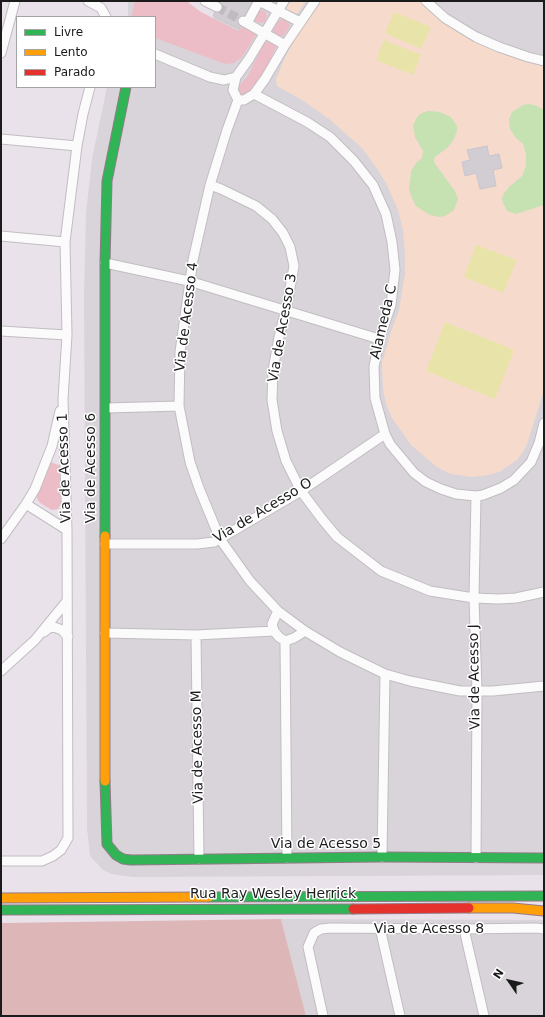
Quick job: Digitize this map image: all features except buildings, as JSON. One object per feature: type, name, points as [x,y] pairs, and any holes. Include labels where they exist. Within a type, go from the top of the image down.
[{"type":"street","points":[[1,53],[15,1]]},
{"type":"street","points":[[88,1],[101,8],[105,16]]},
{"type":"street","points":[[207,1],[217,7]]},
{"type":"street","points":[[285,45],[245,22],[259,1],[300,22]]},
{"type":"street","points":[[284,1],[236,77],[232,90],[238,100],[244,100],[254,94],[265,80],[285,45],[315,1]]},
{"type":"street","points":[[426,1],[445,18],[476,37],[513,52],[544,61]]},
{"type":"street","points":[[156,54],[210,77],[224,80],[236,77]]},
{"type":"street","name":"Via de Acesso 1","points":[[1,861],[42,861],[61,850],[68,838],[68,530],[63,399],[66,335],[65,242],[77,146],[90,88]]},
{"type":"street","name":"Via de Acesso 6","points":[[111,850],[107,844],[105,803],[105,263],[107,181],[126,88]]},
{"type":"street","name":"Alameda C","points":[[254,94],[307,122],[330,137],[373,185],[386,214],[392,242],[395,270],[391,305],[379,338],[374,367],[375,398],[384,434],[390,444],[414,473],[426,482],[456,494],[476,496]]},
{"type":"street","name":"Via de Acesso 4","points":[[238,100],[210,185],[189,281],[180,352],[179,406],[190,462],[220,539],[250,581],[278,611],[305,631],[340,652],[385,674],[410,681],[460,691],[507,690],[544,686]]},
{"type":"street","points":[[1,139],[77,146]]},
{"type":"street","name":"Via de Acesso 3","points":[[210,185],[256,206],[272,219],[283,233],[290,247],[294,266],[273,370],[272,400],[277,431],[286,461],[301,491],[309,503],[337,537],[381,571],[430,591],[474,598],[516,598],[544,592]]},
{"type":"street","points":[[1,236],[65,242]]},
{"type":"street","points":[[105,263],[189,281],[379,338]]},
{"type":"street","points":[[1,331],[66,335]]},
{"type":"street","points":[[1,539],[26,504],[35,488],[52,446],[63,399]]},
{"type":"street","points":[[106,408],[179,406]]},
{"type":"street","points":[[476,496],[501,488],[514,480],[531,462],[544,427]]},
{"type":"street","name":"Via de Acesso O","points":[[105,544],[210,543],[220,539],[301,491],[384,434]]},
{"type":"street","name":"Via de Acesso J","points":[[476,496],[474,598],[477,691],[476,858]]},
{"type":"street","points":[[26,504],[68,530]]},
{"type":"street","points":[[35,640],[67,600]]},
{"type":"street","points":[[278,611],[272,624],[274,631],[285,641]]},
{"type":"street","points":[[1,671],[49,628],[54,627],[62,630],[68,637]]},
{"type":"street","points":[[105,633],[196,635],[274,631]]},
{"type":"street","points":[[285,641],[294,638],[305,631]]},
{"type":"street","name":"Via de Acesso M","points":[[196,635],[199,859]]},
{"type":"street","points":[[285,641],[287,858]]},
{"type":"street","points":[[382,857],[385,674]]},
{"type":"street","name":"Via de Acesso 5","points":[[111,850],[123,859],[160,861],[199,859],[382,857],[544,858]]},
{"type":"street","name":"Rua Ray Wesley Herrick","points":[[1,898],[544,896]]},
{"type":"street","name":"Rua Ray Wesley Herrick","points":[[1,910],[180,908],[513,908],[544,911]]},
{"type":"street","points":[[380,928],[400,1016]]},
{"type":"street","name":"Via de Acesso 8","points":[[323,1016],[308,948],[314,933],[321,929],[544,929]]},
{"type":"street","points":[[464,929],[484,1016]]},
{"type":"shaded area","points":[[128,1],[184,1],[211,22],[225,1],[544,1],[544,875],[133,877],[111,874],[103,870],[90,856],[87,828],[84,296],[86,213],[92,159],[107,88],[156,88],[156,16],[128,16]]},
{"type":"shaded area","points":[[135,1],[188,1],[201,12],[238,31],[246,24],[253,29],[256,35],[242,57],[234,63],[225,64],[156,38],[156,16],[131,16]]},
{"type":"shaded area","points":[[291,1],[306,1],[298,13],[291,15],[286,8]]},
{"type":"shaded area","points":[[319,1],[423,1],[439,15],[544,64],[544,390],[526,447],[517,460],[499,472],[472,477],[451,474],[437,467],[411,445],[392,418],[386,404],[383,389],[382,362],[399,310],[405,274],[403,230],[398,210],[388,187],[362,148],[329,119],[302,100],[277,86],[276,79],[286,55]]},
{"type":"shaded area","points":[[260,10],[265,11],[267,16],[265,22],[259,23],[255,21],[255,19]]},
{"type":"shaded area","points":[[394,12],[431,27],[421,49],[385,33]]},
{"type":"shaded area","points":[[283,19],[287,20],[290,26],[284,35],[279,37],[273,33],[273,27],[278,21]]},
{"type":"shaded area","points":[[384,40],[421,55],[413,75],[376,60]]},
{"type":"shaded area","points":[[270,41],[274,43],[276,47],[258,85],[243,99],[235,89],[247,77],[264,43]]},
{"type":"shaded area","points":[[529,104],[544,110],[544,205],[516,214],[507,211],[502,199],[509,187],[522,176],[526,166],[526,154],[523,144],[516,138],[510,129],[509,119],[512,112],[523,105]]},
{"type":"shaded area","points":[[428,111],[440,112],[451,117],[457,126],[457,131],[453,141],[447,148],[435,157],[434,160],[435,164],[455,191],[458,199],[454,210],[445,216],[439,217],[430,215],[416,206],[409,189],[411,171],[416,163],[422,158],[423,151],[415,137],[413,125],[418,116]]},
{"type":"shaded area","points":[[476,245],[517,260],[503,293],[464,277]]},
{"type":"shaded area","points":[[445,322],[514,350],[495,399],[426,371]]},
{"type":"shaded area","points":[[51,462],[63,467],[62,502],[58,509],[52,510],[40,503],[37,499],[37,494]]},
{"type":"shaded area","points":[[281,919],[544,920],[544,1016],[306,1016]]},
{"type":"shaded area","points":[[281,919],[306,1016],[1,1016],[1,923]]},
{"type":"tunnel","points":[[217,7],[243,21]]},
{"type":"traffic: fast","points":[[105,536],[105,263],[107,181],[126,88]]},
{"type":"traffic: fast","points":[[105,781],[107,844],[116,855],[123,859],[382,857],[544,858]]},
{"type":"traffic: fast","points":[[209,897],[544,896]]},
{"type":"traffic: fast","points":[[1,910],[353,909]]},
{"type":"traffic: slow","points":[[105,536],[105,781]]},
{"type":"traffic: slow","points":[[1,898],[209,897]]},
{"type":"traffic: slow","points":[[469,908],[513,908],[544,911]]},
{"type":"traffic: jam","points":[[353,909],[469,908]]}]
